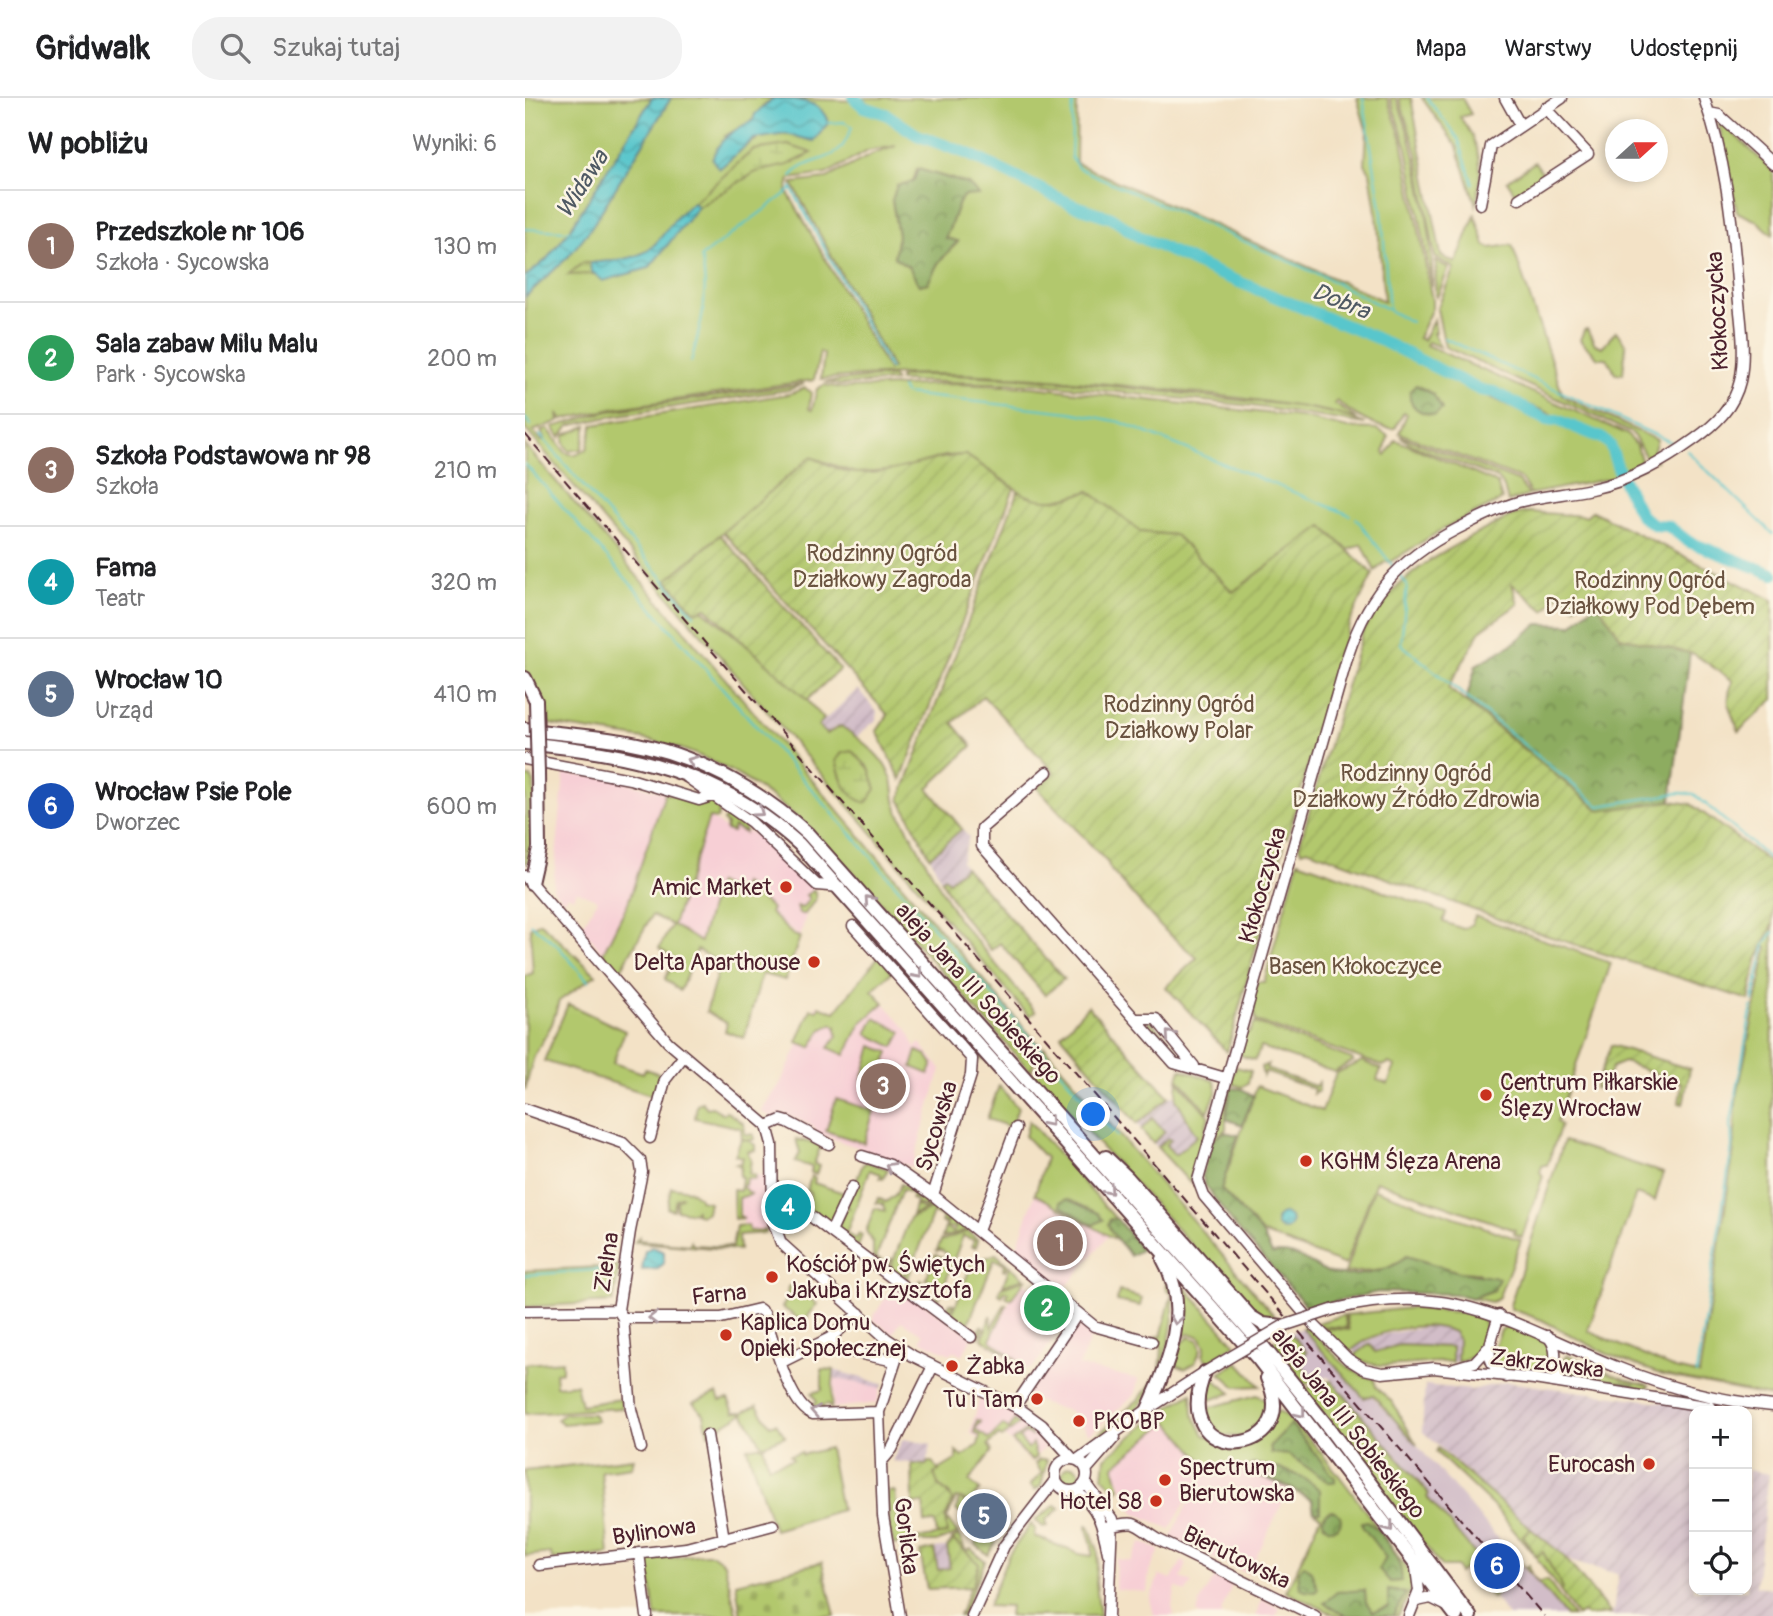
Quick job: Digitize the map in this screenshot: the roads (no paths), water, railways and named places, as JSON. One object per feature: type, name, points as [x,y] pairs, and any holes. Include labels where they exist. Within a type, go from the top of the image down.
[{"type":"main road","points":[[525,678],[536,701],[538,773],[537,864],[527,884]]},
{"type":"main road","points":[[525,722],[573,734]]},
{"type":"main road","name":"aleja Jana III Sobieskiego","points":[[525,729],[645,746],[691,760],[744,786],[783,813],[838,866],[1266,1350],[1325,1423],[1463,1614]]},
{"type":"main road","name":"aleja Jana III Sobieskiego","points":[[525,743],[619,755],[677,770],[730,793],[761,813],[799,844],[1259,1360],[1410,1555],[1463,1614]]},
{"type":"main road","points":[[1070,1128],[1127,1177],[1252,1318],[1265,1324],[1283,1326]]},
{"type":"main road","points":[[1148,1409],[1163,1375],[1177,1321],[1178,1301],[1174,1280],[1151,1237]]},
{"type":"main road","points":[[1205,1372],[1196,1403],[1205,1428],[1223,1441],[1240,1443],[1255,1438],[1268,1427],[1274,1414],[1275,1400],[1259,1360]]},
{"type":"street","points":[[1506,98],[1520,125]]},
{"type":"street","points":[[1480,204],[1488,150],[1494,143],[1562,98]]},
{"type":"street","name":"Kłokoczycka","points":[[1377,1373],[1352,1362],[1297,1306],[1200,1190],[1198,1174],[1347,655],[1356,631],[1392,575],[1427,544],[1507,506],[1615,483],[1671,456],[1719,419],[1740,381],[1742,346],[1731,214],[1704,98]]},
{"type":"street","points":[[1519,199],[1588,154],[1545,108]]},
{"type":"street","points":[[1709,113],[1719,115],[1773,164]]},
{"type":"street","points":[[525,759],[630,779],[699,800],[712,796]]},
{"type":"street","points":[[677,770],[769,836],[817,885],[840,887]]},
{"type":"street","points":[[1047,772],[982,828],[981,843],[1174,1063],[1194,1066],[1225,1078]]},
{"type":"street","points":[[525,870],[537,864]]},
{"type":"street","points":[[527,884],[684,1057],[767,1126],[772,1144],[773,1221],[776,1236],[787,1250],[900,1348],[1015,1406],[1047,1430],[1087,1469]]},
{"type":"street","name":"Sycowska","points":[[852,926],[972,1059],[971,1075],[933,1195],[1094,1326],[1152,1342]]},
{"type":"street","points":[[1137,1019],[1156,1019],[1194,1066]]},
{"type":"street","points":[[650,1138],[665,1080],[684,1057]]},
{"type":"street","name":"Zielna","points":[[525,1109],[623,1143],[636,1153],[641,1163],[621,1314],[631,1409],[641,1448]]},
{"type":"street","points":[[767,1126],[781,1120],[788,1122],[829,1144]]},
{"type":"street","points":[[978,1231],[1016,1128]]},
{"type":"street","points":[[862,1156],[890,1166],[933,1195]]},
{"type":"street","points":[[831,1232],[852,1187]]},
{"type":"street","points":[[813,1218],[971,1337]]},
{"type":"street","points":[[1059,1465],[1075,1460],[1118,1434],[1172,1393],[1283,1326],[1335,1309],[1379,1301],[1419,1300],[1464,1304],[1517,1322],[1619,1368],[1671,1386],[1773,1406]]},
{"type":"street","name":"Farna","points":[[621,1314],[721,1318],[759,1309],[764,1313],[782,1363]]},
{"type":"street","points":[[525,1311],[621,1314]]},
{"type":"street","points":[[859,1313],[829,1338],[782,1363],[796,1400],[808,1412],[879,1412]]},
{"type":"street","points":[[1015,1406],[1078,1313]]},
{"type":"street","points":[[1447,1370],[1475,1362],[1488,1348],[1499,1315]]},
{"type":"street","points":[[1495,1327],[1517,1322]]},
{"type":"street","points":[[1548,1336],[1557,1353],[1554,1369],[1561,1383]]},
{"type":"street","points":[[829,1338],[837,1352],[894,1366]]},
{"type":"street","name":"Gorlicka","points":[[900,1348],[879,1412],[883,1516],[900,1616]]},
{"type":"street","points":[[1488,1348],[1490,1363],[1506,1377]]},
{"type":"street","points":[[1557,1353],[1575,1348]]},
{"type":"street","points":[[882,1461],[892,1449],[933,1366]]},
{"type":"street","name":"Zakrzowska","points":[[1377,1373],[1414,1368],[1447,1370],[1534,1379],[1705,1406]]},
{"type":"street","points":[[1534,1379],[1554,1369]]},
{"type":"street","points":[[971,1616],[1004,1546],[1056,1479],[1059,1465],[1047,1430]]},
{"type":"street","points":[[1108,1616],[1110,1514],[1086,1483],[1087,1469],[1118,1434]]},
{"type":"street","points":[[708,1435],[725,1539]]},
{"type":"street","points":[[1056,1479],[1095,1510],[1108,1526]]},
{"type":"street","points":[[1035,1508],[1086,1483]]},
{"type":"street","name":"Bierutowska","points":[[1108,1526],[1125,1521],[1137,1523],[1144,1530],[1315,1616]]},
{"type":"street","name":"Bylinowa","points":[[539,1565],[686,1548],[773,1525]]},
{"type":"street","points":[[639,1553],[647,1616]]},
{"type":"street","points":[[1409,1616],[1417,1601],[1419,1579],[1410,1555]]},
{"type":"street","points":[[1417,1601],[1431,1598],[1463,1614]]},
{"type":"water","points":[[652,98],[671,98],[591,228],[568,257],[525,297],[525,277],[546,260],[569,231]]},
{"type":"water","points":[[774,98],[798,100],[813,105],[825,115],[828,123],[814,141],[786,134],[754,139],[719,169],[712,159],[719,145],[733,131],[753,120],[755,114]]},
{"type":"water","points":[[693,203],[698,207],[649,268],[603,281],[591,271],[590,263],[624,259],[648,250],[681,212]]},
{"type":"water","points":[[1281,1214],[1287,1214],[1292,1222],[1290,1228],[1281,1230],[1276,1225],[1276,1219]]},
{"type":"water","points":[[652,1247],[664,1252],[664,1263],[658,1269],[642,1270],[645,1251]]},
{"type":"waterway","name":"Dobra","points":[[854,98],[864,107],[886,114],[917,135],[966,153],[1073,205],[1112,218],[1138,236],[1217,273],[1374,337],[1480,390],[1494,392],[1547,420],[1557,420],[1604,439],[1610,445],[1620,474],[1641,516],[1655,525],[1668,526],[1689,542],[1773,574]]},
{"type":"waterway","points":[[1073,98],[1071,157],[1078,168],[1322,276],[1389,310],[1382,214],[1363,98]]},
{"type":"waterway","points":[[1427,98],[1458,138],[1473,184]]},
{"type":"waterway","points":[[791,176],[802,167],[831,155],[842,147],[852,127],[844,122],[828,123]]},
{"type":"waterway","points":[[791,187],[890,369]]},
{"type":"waterway","points":[[691,362],[704,297],[701,257],[792,189]]},
{"type":"waterway","name":"Widawa","points":[[525,229],[569,231]]},
{"type":"waterway","points":[[1390,311],[1411,322]]},
{"type":"waterway","points":[[1444,338],[1677,445]]},
{"type":"waterway","points":[[901,388],[905,394],[1070,412],[1120,422],[1350,515]]},
{"type":"waterway","points":[[525,418],[531,425]]},
{"type":"waterway","points":[[540,435],[694,615]]},
{"type":"waterway","points":[[1687,451],[1773,534]]},
{"type":"waterway","points":[[525,464],[1117,1136]]},
{"type":"waterway","points":[[1356,518],[1395,569]]},
{"type":"waterway","points":[[1399,574],[1407,585],[1401,644],[1599,806],[1678,793],[1694,794],[1773,862]]},
{"type":"waterway","points":[[531,924],[556,944],[589,982]]},
{"type":"waterway","points":[[1753,1001],[1765,944],[1773,932]]},
{"type":"waterway","points":[[1696,1374],[1732,1147],[1731,1122],[1752,1006]]},
{"type":"waterway","points":[[525,1275],[610,1269]]},
{"type":"railway","points":[[525,434],[1544,1616]]},
{"type":"place","name":"Amic Market","points":[[786,887]]},
{"type":"place","name":"Delta Aparthouse","points":[[814,962]]},
{"type":"place","name":"Szkoła Podstawowa nr 98","points":[[883,1086]]},
{"type":"place","name":"Centrum Piłkarskie Ślęzy Wrocław","points":[[1486,1095]]},
{"type":"place","name":"KGHM Ślęza Arena","points":[[1306,1161]]},
{"type":"place","name":"Fama","points":[[788,1207]]},
{"type":"place","name":"Przedszkole nr 106","points":[[1060,1243]]},
{"type":"place","name":"Kościół pw. Świętych Jakuba i Krzysztofa","points":[[772,1277]]},
{"type":"place","name":"Sala zabaw Milu Malu","points":[[1047,1308]]},
{"type":"place","name":"Kaplica Domu Opieki Społecznej","points":[[726,1335]]},
{"type":"place","name":"Żabka","points":[[952,1366]]},
{"type":"place","name":"Tu i Tam","points":[[1037,1399]]},
{"type":"place","name":"PKO BP","points":[[1079,1421]]},
{"type":"place","name":"Eurocash","points":[[1649,1464]]},
{"type":"place","name":"Spectrum Bierutowska","points":[[1165,1480]]},
{"type":"place","name":"Hotel S8","points":[[1156,1501]]},
{"type":"place","name":"Wrocław 10","points":[[984,1516]]},
{"type":"place","name":"Wrocław Psie Pole","points":[[1497,1566]]},
{"type":"park label","name":"Rodzinny Ogród Działkowy Zagroda","points":[[882,566]]},
{"type":"park label","name":"Rodzinny Ogród Działkowy Pod Dębem","points":[[1650,593]]},
{"type":"park label","name":"Rodzinny Ogród Działkowy Polar","points":[[1179,717]]},
{"type":"park label","name":"Rodzinny Ogród Działkowy Źródło Zdrowia","points":[[1416,786]]},
{"type":"park label","name":"Basen Kłokoczyce","points":[[1355,966]]}]
